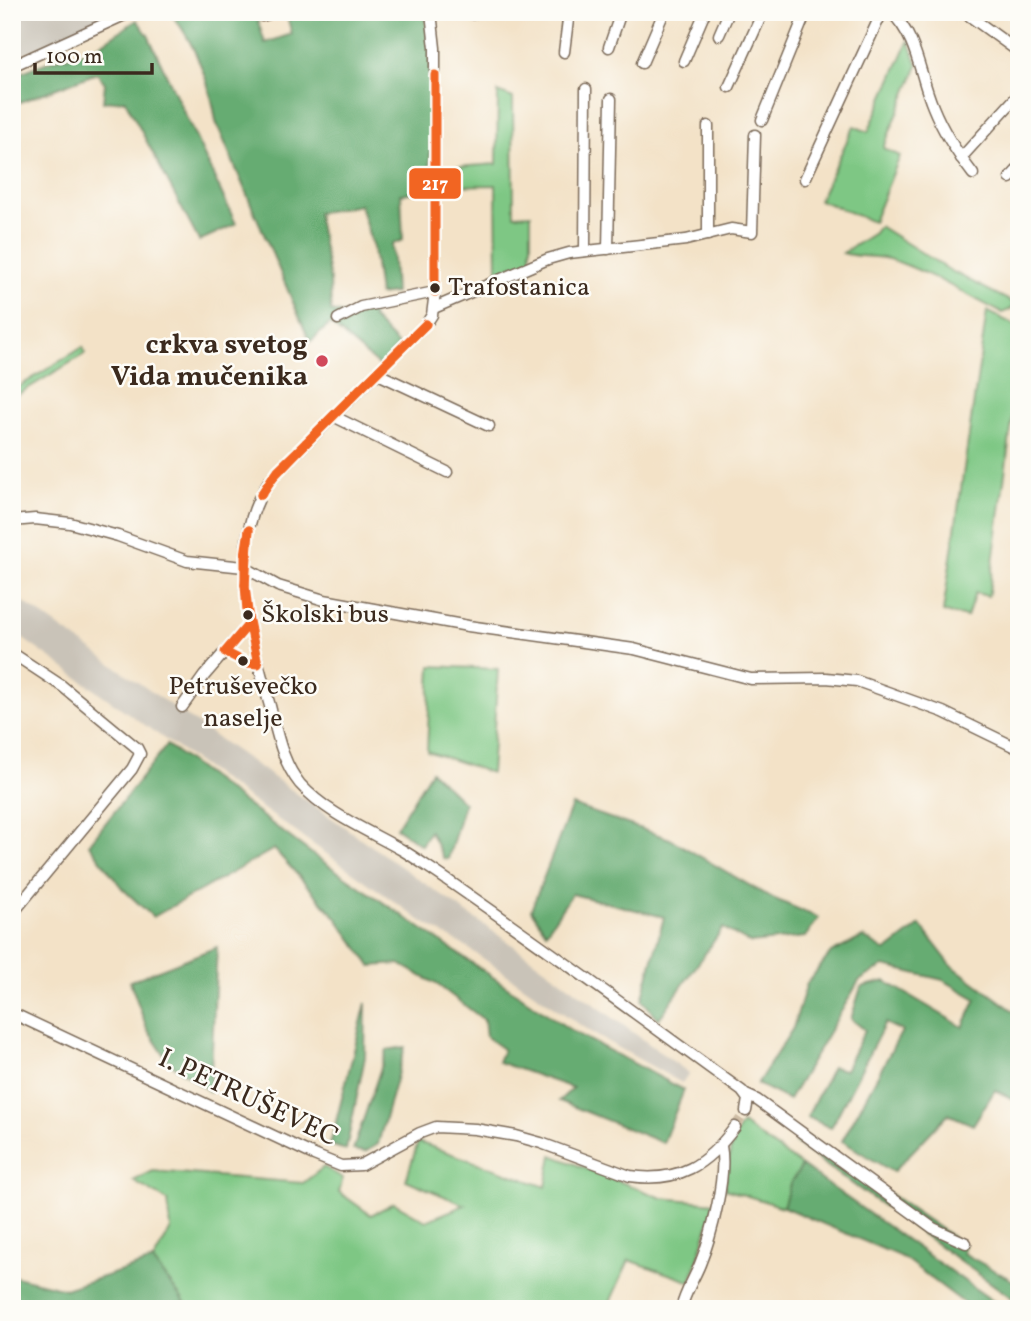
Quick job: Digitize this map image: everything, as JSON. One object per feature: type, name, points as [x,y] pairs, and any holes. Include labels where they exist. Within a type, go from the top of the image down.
[{"type":"street","points":[[12,66],[131,12]]},
{"type":"street","points":[[261,12],[262,16],[275,12]]},
{"type":"street","points":[[431,12],[435,48],[434,308],[426,324],[263,489],[252,521],[244,567],[248,625],[290,771],[308,792],[328,807],[404,851],[480,902],[746,1095],[820,1144],[933,1228],[966,1243]]},
{"type":"street","points":[[564,52],[569,12]]},
{"type":"street","points":[[609,47],[621,12]]},
{"type":"street","points":[[642,63],[664,12]]},
{"type":"street","points":[[684,61],[705,12]]},
{"type":"street","points":[[719,35],[729,12]]},
{"type":"street","points":[[729,87],[763,12]]},
{"type":"street","points":[[762,120],[806,12]]},
{"type":"street","points":[[805,179],[882,12]]},
{"type":"street","points":[[891,12],[911,38],[933,107],[950,143],[973,174]]},
{"type":"street","points":[[964,12],[1017,49]]},
{"type":"street","points":[[586,89],[586,251]]},
{"type":"street","points":[[961,158],[1019,94]]},
{"type":"street","points":[[608,249],[611,99]]},
{"type":"street","points":[[708,126],[708,235]]},
{"type":"street","points":[[434,308],[548,259],[586,251],[686,240],[731,229],[752,232],[755,135]]},
{"type":"street","points":[[1010,178],[1019,168]]},
{"type":"street","points":[[338,319],[361,307],[435,292]]},
{"type":"street","points":[[376,373],[489,426]]},
{"type":"street","points":[[333,416],[447,472]]},
{"type":"street","points":[[12,521],[35,519],[70,523],[118,536],[187,561],[244,567],[278,586],[324,600],[468,626],[634,649],[751,679],[826,678],[857,681],[943,712],[1019,749]]},
{"type":"street","points":[[182,706],[248,625]]},
{"type":"street","points":[[12,653],[62,686],[137,748],[140,754],[132,769],[12,914]]},
{"type":"street","name":"I. PETRUŠEVEC","points":[[12,1013],[341,1166],[361,1165],[436,1127],[475,1129],[516,1136],[630,1176],[669,1177],[701,1163],[722,1146],[735,1127]]},
{"type":"street","points":[[746,1095],[749,1103],[746,1111]]},
{"type":"street","points":[[681,1309],[683,1299],[702,1261],[712,1224],[723,1179],[722,1146]]},
{"type":"shaded area","points":[[12,12],[115,12],[12,57]]},
{"type":"shaded area","points":[[12,594],[514,946],[689,1073],[682,1083],[592,1033],[468,948],[423,922],[12,631]]},
{"type":"green space","points":[[169,12],[255,12],[265,43],[292,34],[286,13],[288,12],[425,12],[430,49],[430,190],[401,194],[403,240],[392,244],[395,293],[379,295],[373,248],[360,205],[317,213],[330,280],[331,311],[352,314],[373,308],[372,318],[399,346],[379,366],[330,324],[310,342],[216,122],[200,64],[186,35]]},
{"type":"green space","points":[[137,20],[148,35],[236,224],[199,241],[125,100],[103,102],[105,83],[97,73],[12,105],[12,76],[53,60],[90,51]]},
{"type":"green space","points":[[909,40],[918,66],[883,148],[900,156],[873,222],[819,200],[854,126],[868,132]]},
{"type":"green space","points":[[498,92],[513,98],[514,215],[531,214],[531,262],[497,274],[496,185],[441,186],[441,168],[497,164]]},
{"type":"green space","points":[[879,226],[951,271],[1016,304],[1002,313],[906,265],[886,258],[843,253],[874,233]]},
{"type":"green space","points":[[987,311],[1019,327],[1019,370],[989,592],[988,596],[975,593],[967,617],[943,612]]},
{"type":"green space","points":[[83,347],[83,355],[12,398],[12,391]]},
{"type":"green space","points":[[431,666],[498,669],[491,773],[427,751]]},
{"type":"green space","points":[[167,745],[315,856],[572,1031],[684,1090],[663,1143],[559,1101],[573,1088],[498,1062],[503,1049],[486,1037],[484,1020],[438,985],[400,964],[371,966],[335,916],[274,849],[153,917],[122,888],[89,844]]},
{"type":"green space","points":[[431,771],[464,803],[448,859],[443,858],[430,831],[421,845],[396,828]]},
{"type":"green space","points":[[572,805],[670,839],[768,896],[819,918],[805,937],[750,943],[723,928],[659,1019],[642,1000],[664,917],[572,894],[546,932],[531,910]]},
{"type":"green space","points":[[920,925],[951,965],[1019,1015],[1019,1102],[995,1090],[973,1125],[948,1114],[893,1172],[842,1141],[902,1031],[885,1023],[831,1128],[807,1117],[832,1067],[845,1070],[865,1030],[851,1019],[861,987],[885,981],[963,1027],[976,999],[943,980],[884,966],[859,981],[789,1100],[757,1084],[793,1028],[807,983],[831,953],[863,937],[886,951]]},
{"type":"green space","points":[[217,947],[210,1092],[169,1062],[147,1029],[130,981]]},
{"type":"green space","points":[[366,1003],[365,1057],[346,1150],[330,1145]]},
{"type":"green space","points":[[405,1047],[378,1144],[365,1152],[353,1150],[387,1050]]},
{"type":"green space","points":[[742,1124],[802,1166],[790,1184],[783,1207],[725,1189],[731,1147]]},
{"type":"green space","points":[[801,1133],[964,1245],[963,1253],[1019,1284],[1019,1303],[795,1143]]},
{"type":"green space","points":[[418,1142],[546,1187],[552,1155],[662,1198],[715,1203],[691,1282],[629,1260],[607,1309],[190,1309],[153,1261],[171,1229],[168,1201],[133,1181],[153,1171],[303,1183],[324,1167],[343,1178],[339,1192],[371,1215],[394,1203],[426,1221],[465,1205],[406,1180]]},
{"type":"green space","points":[[802,1166],[1004,1309],[972,1309],[904,1258],[783,1207],[790,1184]]},
{"type":"green space","points":[[153,1261],[189,1308],[12,1309],[12,1276],[65,1289]]},
{"type":"tunnel","points":[[735,1127],[746,1111]]},
{"type":"transit line","name":"217","points":[[435,75],[435,292]]},
{"type":"transit line","name":"217","points":[[360,389],[426,324]]},
{"type":"transit line","name":"217","points":[[360,389],[426,324]]},
{"type":"transit line","name":"217","points":[[306,443],[360,389]]},
{"type":"transit line","name":"217","points":[[306,443],[360,389]]},
{"type":"transit line","name":"217","points":[[261,495],[278,470],[306,443]]},
{"type":"transit line","name":"217","points":[[261,495],[272,478],[306,443]]},
{"type":"transit line","name":"217","points":[[245,585],[245,555],[249,530]]},
{"type":"transit line","name":"217","points":[[245,585],[249,530]]},
{"type":"transit line","name":"217","points":[[245,585],[249,621],[258,664],[247,663],[225,652],[248,625],[245,585]]},
{"type":"place","name":"Trafostanica","points":[[435,288]]},
{"type":"place","name":"crkva svetog Vida mučenika","points":[[322,361]]},
{"type":"place","name":"Školski bus","points":[[248,615]]},
{"type":"place","name":"Petruševečko naselje","points":[[243,661]]}]
